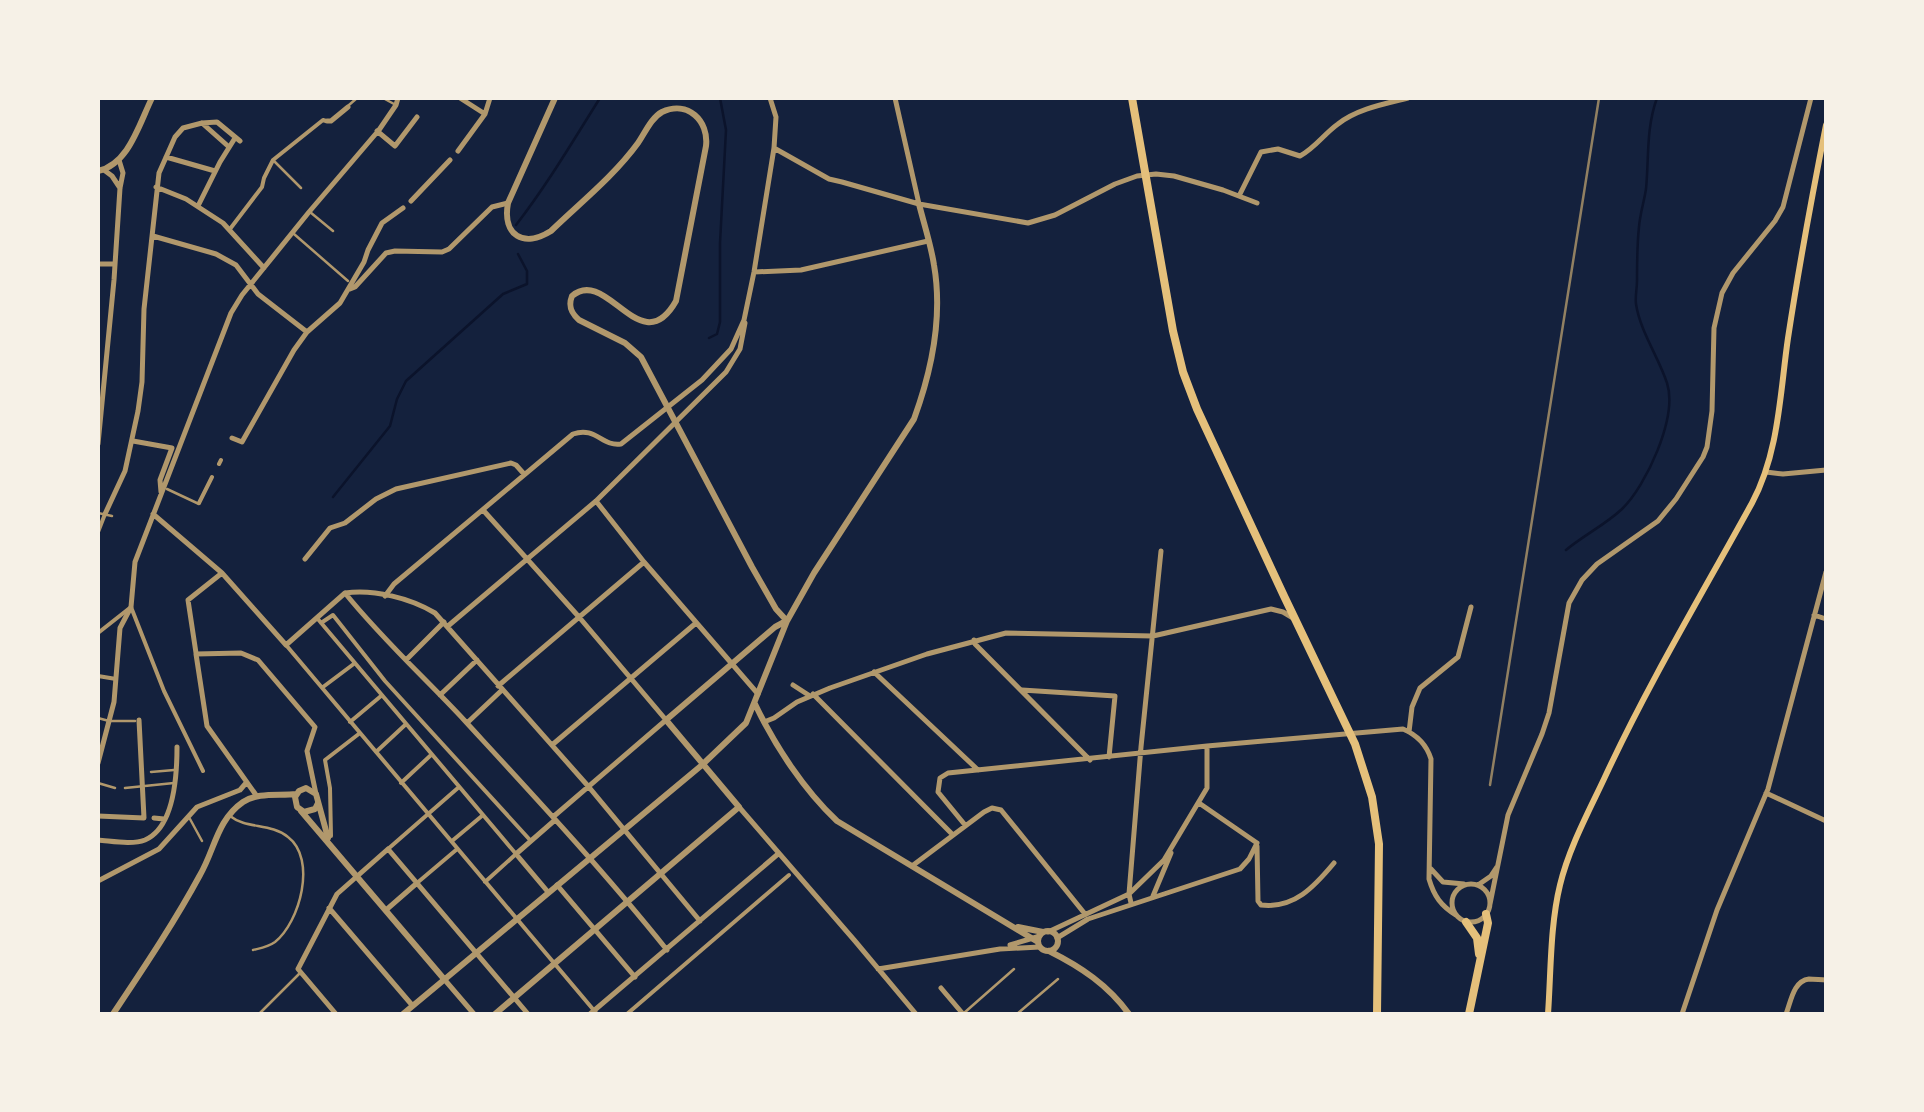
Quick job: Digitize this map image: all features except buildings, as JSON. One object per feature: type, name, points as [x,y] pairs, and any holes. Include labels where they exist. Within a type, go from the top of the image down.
[{"type":"main road","points":[[1132,98],[1182,372],[1355,744],[1372,797],[1379,844],[1377,1014]]},
{"type":"main road","points":[[1548,1014],[1557,901],[1572,849],[1633,719],[1766,472],[1775,436],[1806,223],[1826,125]]},
{"type":"main road","points":[[1469,1014],[1488,924],[1486,914]]},
{"type":"main road","points":[[1466,922],[1477,938],[1478,964]]},
{"type":"street","points":[[101,170],[119,160],[129,146],[152,98]]},
{"type":"street","points":[[98,762],[109,722],[120,628],[130,607],[134,562],[232,314],[315,201],[378,130],[398,98]]},
{"type":"street","points":[[460,98],[485,114]]},
{"type":"street","points":[[458,151],[485,114],[490,98]]},
{"type":"street","points":[[555,98],[508,203],[506,215],[513,232],[525,239],[551,232],[610,176],[654,118],[663,112],[681,110],[704,124],[706,146],[676,301],[670,311],[659,320],[639,321],[604,296],[584,289],[578,290],[570,302],[579,320],[634,349],[647,367],[752,567],[776,609],[787,620]]},
{"type":"street","points":[[406,660],[596,501],[734,360],[740,349],[774,148],[776,117],[770,98]]},
{"type":"street","points":[[402,1014],[623,831],[746,723],[787,620],[914,420],[930,369],[937,319],[935,271],[895,98]]},
{"type":"street","points":[[1238,196],[1261,152],[1278,148],[1300,156],[1348,117],[1408,98]]},
{"type":"street","points":[[966,825],[940,796],[938,782],[948,773],[1390,729],[1409,732],[1428,750],[1430,759],[1429,867],[1433,892],[1443,907],[1466,922],[1480,920],[1490,904],[1512,803],[1548,713],[1569,603],[1574,591],[1598,564],[1658,521],[1703,457],[1712,411],[1713,344],[1719,304],[1733,273],[1783,207],[1811,98]]},
{"type":"street","points":[[230,230],[262,187],[273,160],[323,120],[331,121],[348,106]]},
{"type":"street","points":[[378,130],[395,146],[418,117]]},
{"type":"street","points":[[98,532],[125,471],[133,441],[142,382],[144,310],[156,187],[175,137],[183,128],[217,122],[238,139],[229,146],[198,206]]},
{"type":"street","points":[[202,123],[229,146]]},
{"type":"street","points":[[774,148],[830,179],[919,204],[1028,223],[1055,215],[1115,184],[1156,174],[1174,176],[1257,203]]},
{"type":"street","points":[[166,157],[215,171]]},
{"type":"street","points":[[98,444],[124,173],[119,160]]},
{"type":"street","points":[[411,201],[450,160]]},
{"type":"street","points":[[101,170],[112,176],[120,188]]},
{"type":"street","points":[[156,187],[198,206],[230,230],[265,269]]},
{"type":"street","points":[[350,287],[356,287],[386,253],[442,252],[485,212],[508,203]]},
{"type":"street","points":[[231,441],[242,442],[294,350],[307,332],[340,303],[382,224],[402,208]]},
{"type":"street","points":[[152,236],[216,254],[236,264],[250,285],[307,332]]},
{"type":"street","points":[[754,272],[800,270],[928,242]]},
{"type":"street","points":[[98,264],[115,264]]},
{"type":"street","points":[[385,596],[394,584],[573,434],[589,432],[618,446],[668,408],[731,349],[744,320]]},
{"type":"street","points":[[98,338],[108,340]]},
{"type":"street","points":[[133,441],[172,448],[160,480],[161,496]]},
{"type":"street","points":[[306,559],[330,528],[344,524],[396,489],[505,464],[516,464],[524,474]]},
{"type":"street","points":[[1766,472],[1826,470]]},
{"type":"street","points":[[199,503],[212,477]]},
{"type":"street","points":[[596,501],[758,694]]},
{"type":"street","points":[[483,510],[580,617],[916,1014]]},
{"type":"street","points":[[152,519],[222,572],[594,1013],[778,854]]},
{"type":"street","points":[[1130,903],[1141,747],[1162,551]]},
{"type":"street","points":[[467,723],[500,688],[644,562]]},
{"type":"street","points":[[222,572],[188,600],[196,654],[207,726],[256,795]]},
{"type":"street","points":[[1682,1014],[1718,908],[1766,793],[1826,572]]},
{"type":"street","points":[[286,645],[319,621],[345,594],[385,596],[423,606],[446,624],[700,921]]},
{"type":"street","points":[[345,594],[554,818],[667,950]]},
{"type":"street","points":[[357,608],[369,594]]},
{"type":"street","points":[[1270,610],[1284,596]]},
{"type":"street","points":[[98,634],[130,607]]},
{"type":"street","points":[[130,607],[164,691],[203,771]]},
{"type":"street","points":[[1409,732],[1412,707],[1420,688],[1458,657],[1471,607]]},
{"type":"street","points":[[746,723],[766,726],[812,695],[1006,632],[1153,636],[1270,610],[1294,618]]},
{"type":"street","points":[[319,621],[333,615],[385,680],[530,840]]},
{"type":"street","points":[[1814,615],[1826,619]]},
{"type":"street","points":[[485,883],[588,786],[775,626],[787,620]]},
{"type":"street","points":[[319,621],[548,892]]},
{"type":"street","points":[[552,745],[696,622]]},
{"type":"street","points":[[974,640],[1090,760]]},
{"type":"street","points":[[196,654],[241,653],[258,660],[315,727],[307,751],[331,844]]},
{"type":"street","points":[[440,695],[477,660]]},
{"type":"street","points":[[322,688],[355,663]]},
{"type":"street","points":[[874,672],[979,770]]},
{"type":"street","points":[[98,676],[116,678]]},
{"type":"street","points":[[793,685],[822,700],[952,834]]},
{"type":"street","points":[[1022,690],[1115,696],[1109,757]]},
{"type":"street","points":[[350,722],[382,695]]},
{"type":"street","points":[[755,703],[766,726],[820,805],[838,821],[1010,925],[1056,945],[1057,938]]},
{"type":"street","points":[[98,816],[144,818],[139,720]]},
{"type":"street","points":[[376,752],[406,724]]},
{"type":"street","points":[[331,844],[326,760],[360,733]]},
{"type":"street","points":[[1004,947],[1041,940],[1129,894],[1145,880],[1200,803],[1206,788],[1207,746]]},
{"type":"street","points":[[98,840],[135,842],[156,830],[164,819],[176,783],[177,747]]},
{"type":"street","points":[[401,782],[432,754]]},
{"type":"street","points":[[98,881],[159,849],[203,804],[240,790],[246,780]]},
{"type":"street","points":[[336,1014],[300,971],[329,908],[337,894],[459,787]]},
{"type":"street","points":[[113,1014],[201,874],[229,815],[256,795],[296,794],[306,788],[316,794]]},
{"type":"street","points":[[1766,793],[1826,821]]},
{"type":"street","points":[[296,794],[299,809],[474,1014]]},
{"type":"street","points":[[275,796],[299,809],[312,811],[318,803]]},
{"type":"street","points":[[1200,803],[1258,844]]},
{"type":"street","points":[[496,1014],[739,807]]},
{"type":"street","points":[[912,866],[952,834],[997,808],[1005,812],[1086,915]]},
{"type":"street","points":[[451,842],[483,815]]},
{"type":"street","points":[[154,818],[164,819]]},
{"type":"street","points":[[1258,844],[1261,905],[1292,903],[1334,863]]},
{"type":"street","points":[[1057,938],[1088,919],[1240,868],[1258,844]]},
{"type":"street","points":[[1153,896],[1172,847]]},
{"type":"street","points":[[388,849],[528,1014]]},
{"type":"street","points":[[386,910],[457,849]]},
{"type":"street","points":[[1478,885],[1491,876],[1498,864]]},
{"type":"street","points":[[1429,867],[1444,882],[1478,885],[1488,894],[1490,904]]},
{"type":"street","points":[[628,1014],[789,874]]},
{"type":"street","points":[[1456,916],[1452,898],[1465,884]]},
{"type":"street","points":[[557,885],[635,977]]},
{"type":"street","points":[[329,908],[412,1005]]},
{"type":"street","points":[[1010,925],[1076,964],[1111,992],[1130,1014]]},
{"type":"street","points":[[1004,947],[1010,925]]},
{"type":"street","points":[[878,969],[1041,940],[1054,933],[1076,964]]},
{"type":"street","points":[[1786,1014],[1800,982],[1826,980]]},
{"type":"street","points":[[941,988],[962,1014]]},
{"type":"lane","points":[[348,106],[357,98]]},
{"type":"lane","points":[[382,98],[396,106]]},
{"type":"lane","points":[[273,160],[301,188]]},
{"type":"lane","points":[[309,212],[333,231]]},
{"type":"lane","points":[[292,233],[350,287]]},
{"type":"lane","points":[[164,487],[198,506],[199,503]]},
{"type":"lane","points":[[98,718],[109,722],[139,720]]},
{"type":"lane","points":[[151,772],[177,770]]},
{"type":"lane","points":[[98,783],[115,788]]},
{"type":"lane","points":[[125,788],[176,783]]},
{"type":"lane","points":[[229,815],[236,821],[284,833],[301,852],[303,881],[290,923],[278,939],[253,950]]},
{"type":"lane","points":[[189,818],[202,841]]},
{"type":"lane","points":[[962,1014],[1014,969]]},
{"type":"lane","points":[[260,1014],[300,971]]},
{"type":"lane","points":[[1017,1014],[1058,980]]},
{"type":"waterway","points":[[516,225],[600,98]]},
{"type":"waterway","points":[[709,338],[717,334],[720,322],[726,130],[720,98]]},
{"type":"waterway","points":[[1566,550],[1615,515],[1631,498],[1658,450],[1668,414],[1667,383],[1641,324],[1636,301],[1639,227],[1649,132],[1657,98]]},
{"type":"waterway","points":[[333,497],[390,426],[406,381],[503,294],[527,284],[527,271],[518,254]]},
{"type":"railway","points":[[1490,785],[1599,98]]}]
